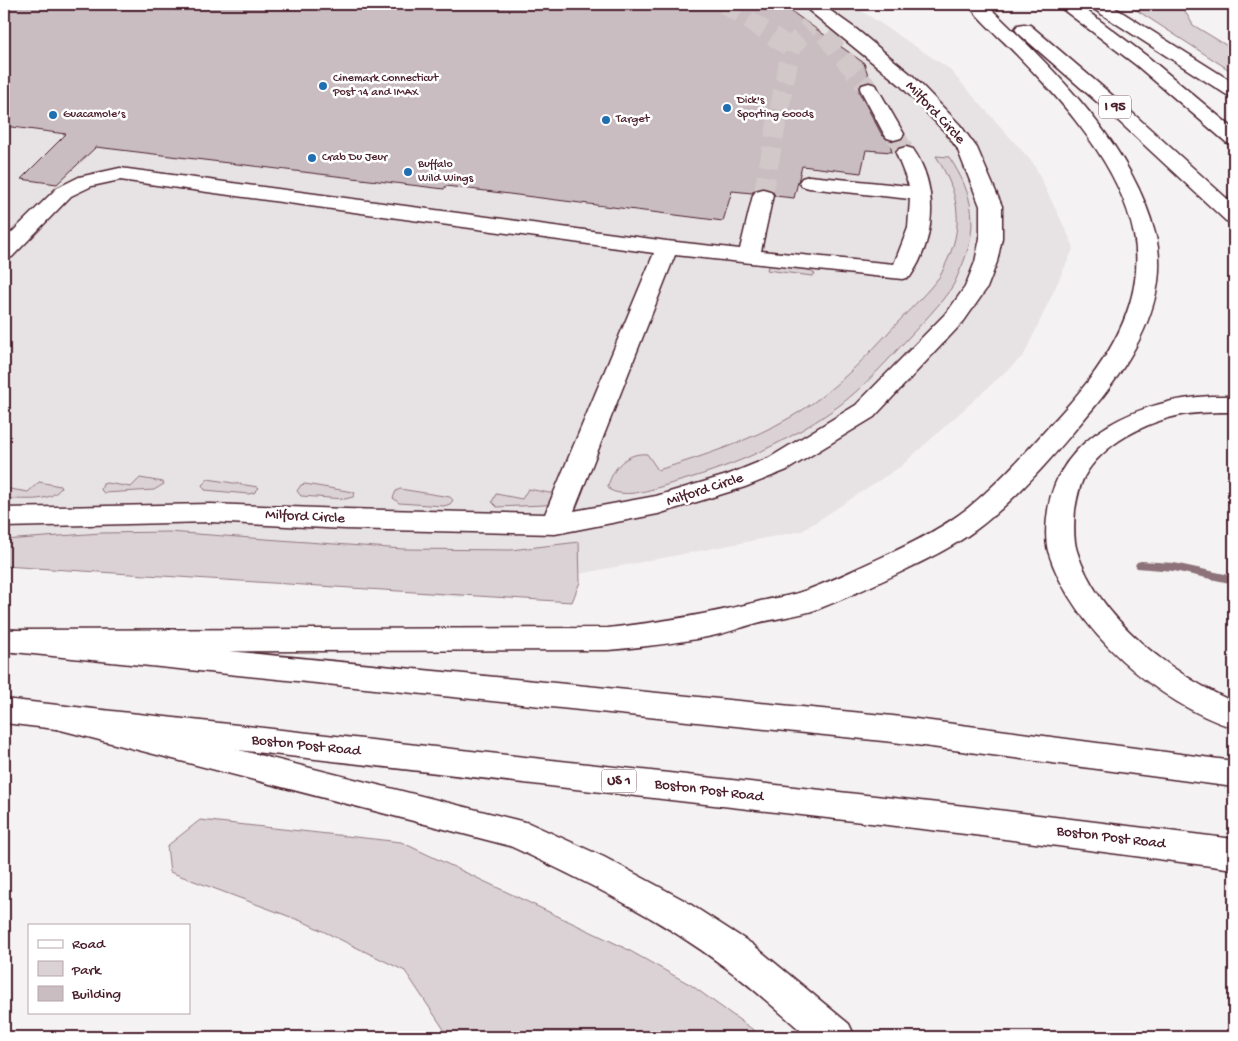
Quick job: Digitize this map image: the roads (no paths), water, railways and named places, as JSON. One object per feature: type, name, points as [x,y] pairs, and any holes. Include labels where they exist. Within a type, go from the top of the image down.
[{"type":"main road","points":[[8,641],[608,640],[696,628],[805,602],[935,544],[978,514],[1015,480],[1092,394],[1116,359],[1136,324],[1144,295],[1148,265],[1146,235],[1122,174],[1098,138],[1044,72],[978,4]]},
{"type":"main road","name":"I 95","points":[[992,4],[1073,70],[1234,216]]},
{"type":"main road","points":[[1067,4],[1142,61],[1234,139]]},
{"type":"main road","points":[[1098,4],[1234,91]]},
{"type":"main road","points":[[814,15],[825,35]]},
{"type":"main road","name":"Milford Circle","points":[[4,518],[211,513],[345,519],[555,524],[658,505],[736,480],[778,464],[865,411],[956,316],[976,288],[992,238],[991,206],[967,148],[953,129],[906,80],[850,33],[814,15]]},
{"type":"main road","points":[[869,89],[894,134]]},
{"type":"main road","points":[[942,147],[967,148]]},
{"type":"main road","points":[[4,252],[64,192],[86,181],[120,174],[667,248],[902,272],[918,233],[922,214],[918,182],[906,153]]},
{"type":"main road","points":[[809,182],[920,194]]},
{"type":"main road","points":[[749,256],[763,195]]},
{"type":"main road","points":[[555,524],[667,248]]},
{"type":"main road","points":[[1234,404],[1206,404],[1174,409],[1137,420],[1099,444],[1079,464],[1069,480],[1061,501],[1061,530],[1062,551],[1089,604],[1109,629],[1133,654],[1161,675],[1234,716]]},
{"type":"main road","points":[[8,641],[893,729],[1234,774]]},
{"type":"main road","name":"Boston Post Road","points":[[4,711],[974,821],[1234,854]]},
{"type":"main road","points":[[60,718],[517,833],[592,868],[669,910],[739,956],[836,1037]]},
{"type":"waterway","points":[[1141,565],[1174,567],[1234,580]]},
{"type":"tunnel","points":[[724,4],[791,48]]},
{"type":"tunnel","points":[[791,48],[810,25]]},
{"type":"tunnel","points":[[825,35],[869,89]]},
{"type":"tunnel","points":[[763,195],[791,48]]},
{"type":"tunnel","points":[[894,134],[906,153]]},
{"type":"place","name":"Cinemark Connecticut Post 14 and IMAX","points":[[323,86]]},
{"type":"place","name":"Dick's Sporting Goods","points":[[727,108]]},
{"type":"place","name":"Guacamole’s","points":[[53,115]]},
{"type":"place","name":"Target","points":[[606,120]]},
{"type":"place","name":"Crab Du Jeur","points":[[312,158]]},
{"type":"place","name":"Buffalo Wild Wings","points":[[408,172]]}]
